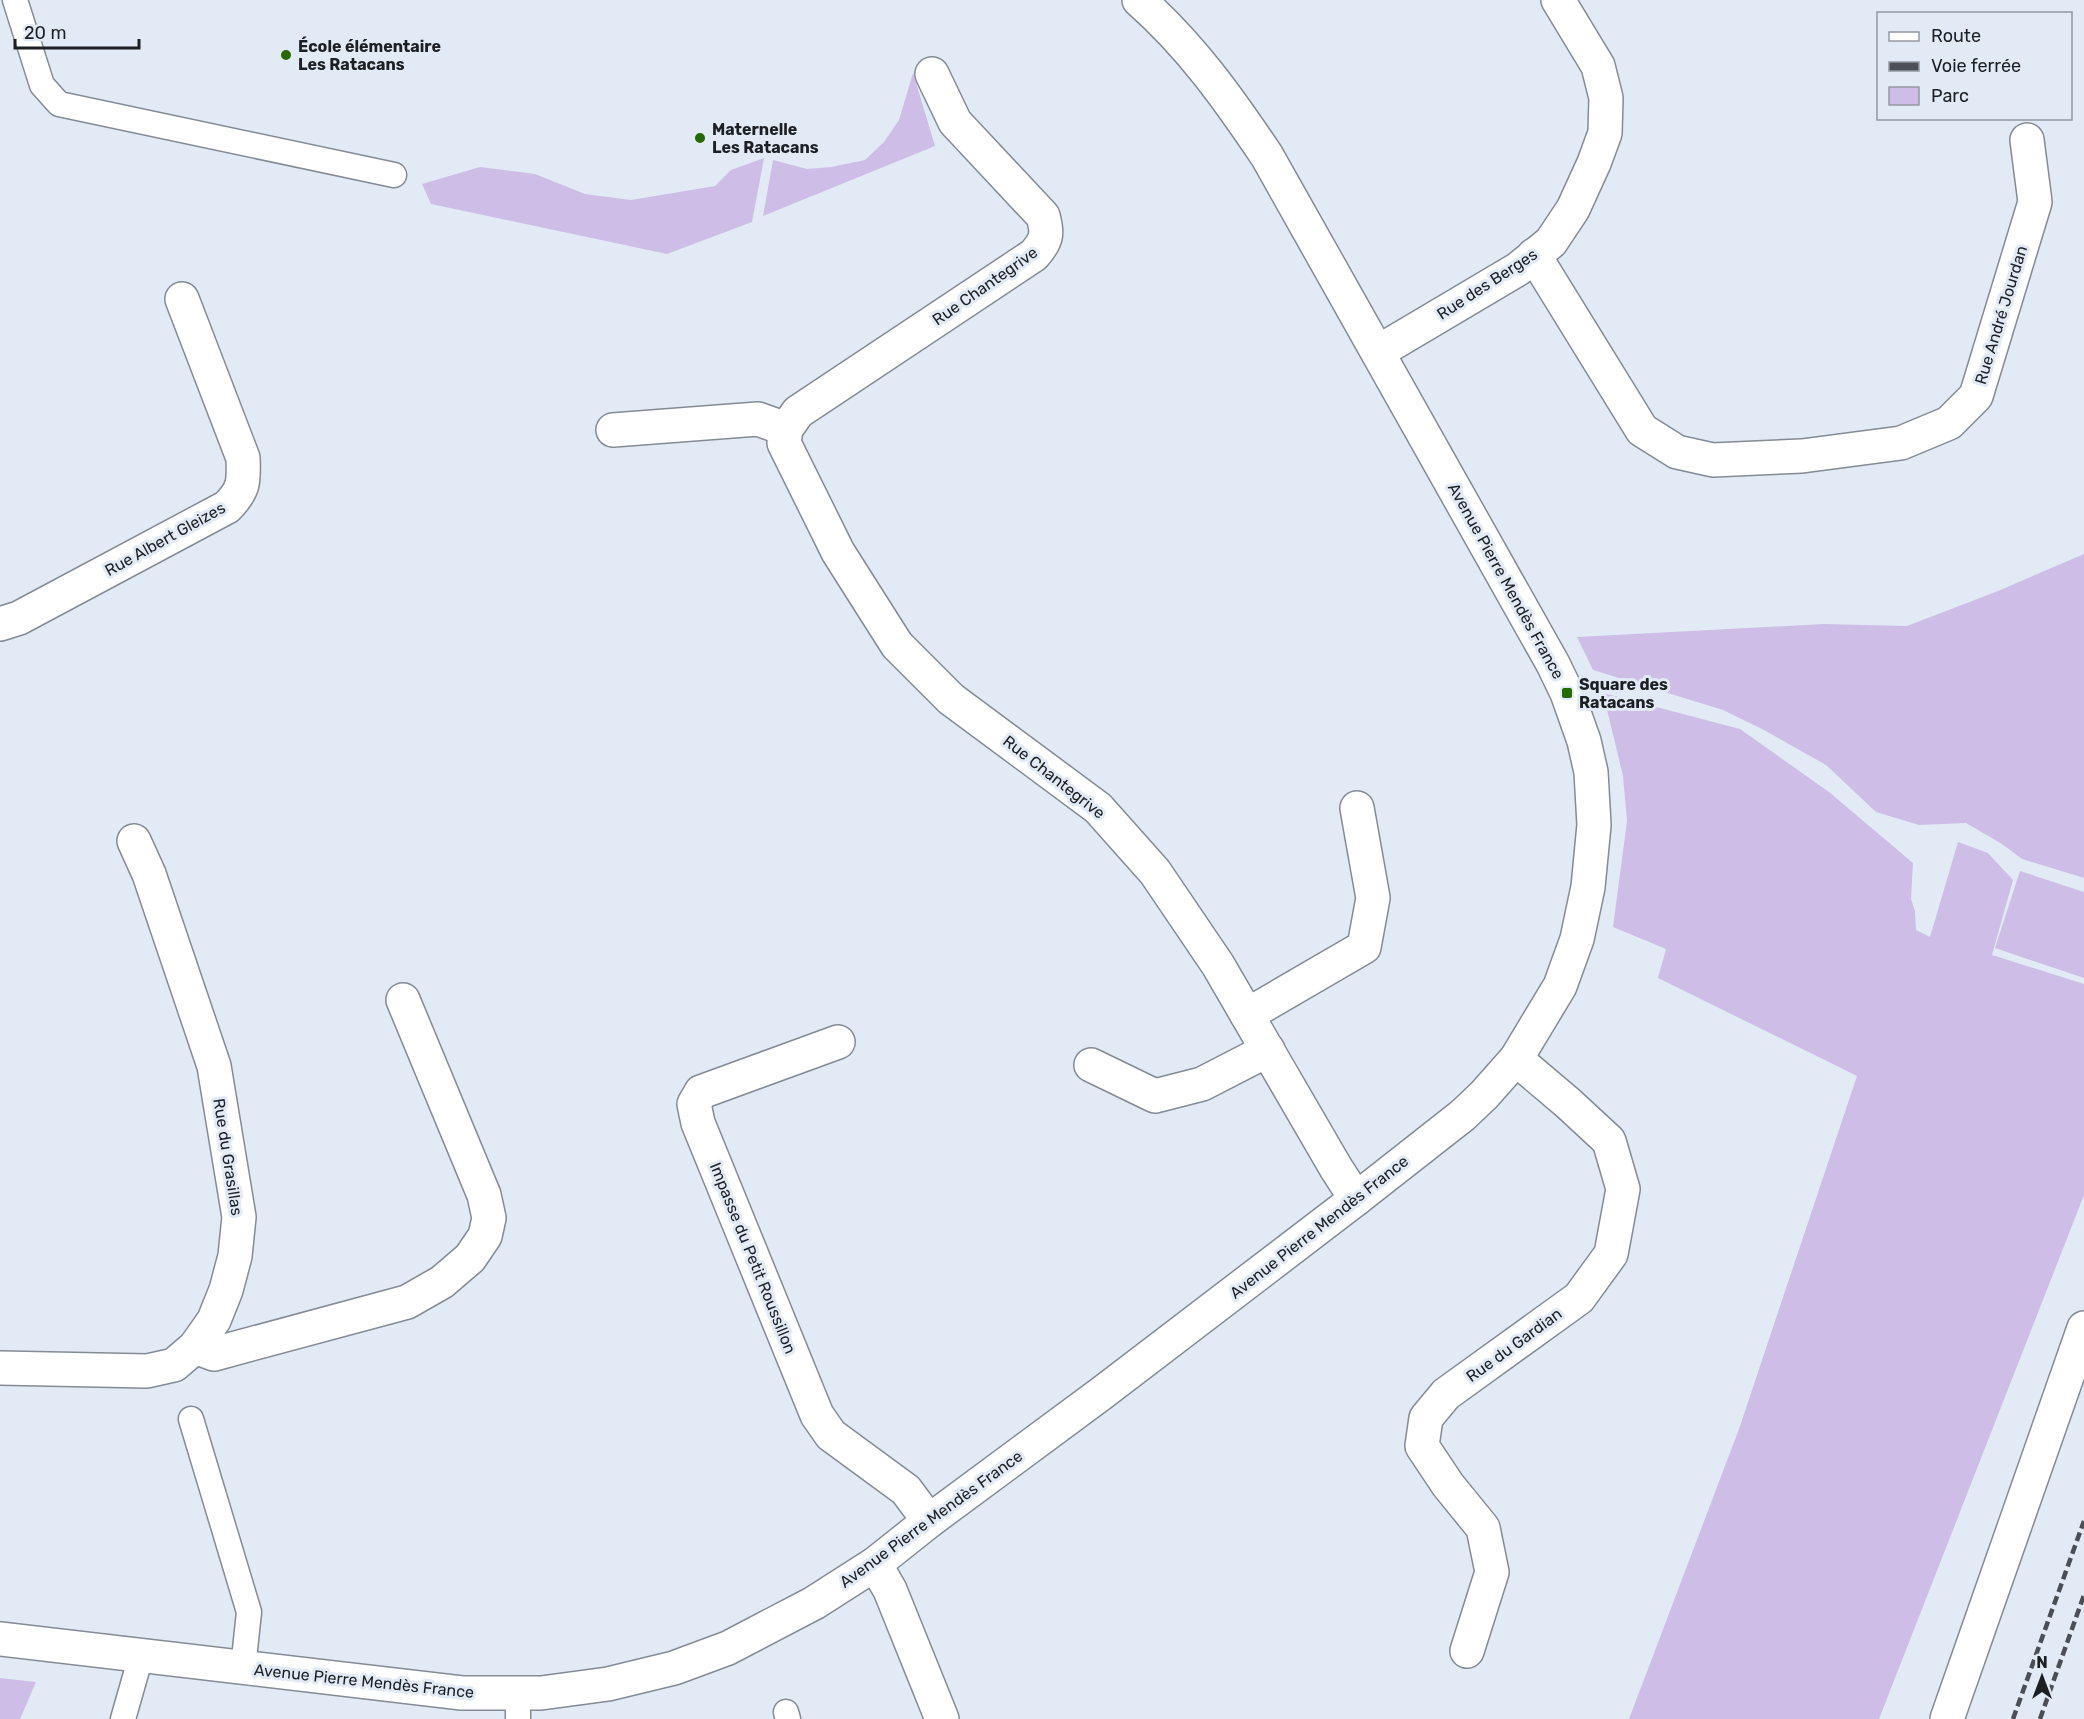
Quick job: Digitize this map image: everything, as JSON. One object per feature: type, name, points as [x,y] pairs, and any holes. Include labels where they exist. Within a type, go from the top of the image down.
[{"type":"street","name":"Avenue Pierre Mendès France","points":[[0,1639],[462,1694],[519,1706],[541,1693],[608,1684],[674,1668],[728,1648],[814,1603],[875,1564],[1356,1199],[1462,1115],[1484,1095],[1516,1059],[1560,987],[1577,939],[1588,887],[1594,825],[1591,772],[1584,741],[1567,693],[1553,664],[1267,156],[1217,83],[1163,21],[1138,0]]},
{"type":"street","name":"Rue des Berges","points":[[1378,352],[1518,268],[1551,242],[1573,209],[1605,133],[1606,98],[1598,66],[1558,0]]},
{"type":"street","name":"Rue Chantegrive","points":[[932,74],[955,122],[1043,216],[1047,231],[1043,245],[1034,255],[798,412],[786,429],[784,443],[838,552],[897,645],[951,699],[1098,807],[1155,872],[1218,965],[1335,1168],[1356,1199]]},
{"type":"street","name":"Rue André Jourdan","points":[[1534,255],[1642,430],[1677,452],[1713,460],[1802,456],[1901,443],[1949,423],[1976,396],[2035,202],[2027,141]]},
{"type":"street","name":"Rue Albert Gleizes","points":[[0,624],[19,618],[226,507],[240,494],[243,458],[182,300]]},
{"type":"street","points":[[613,430],[758,419],[786,429]]},
{"type":"street","points":[[1247,1015],[1364,946],[1373,898],[1357,807]]},
{"type":"street","name":"Rue du Grasillas","points":[[0,1368],[147,1371],[174,1365],[195,1347],[214,1320],[226,1290],[235,1256],[239,1217],[214,1066],[153,885],[134,841]]},
{"type":"street","points":[[195,1347],[214,1354],[407,1302],[442,1282],[470,1258],[485,1236],[489,1218],[484,1195],[403,1000]]},
{"type":"street","name":"Impasse du Petit Roussillon","points":[[838,1042],[701,1092],[694,1104],[698,1123],[817,1415],[831,1435],[906,1490],[929,1521]]},
{"type":"street","points":[[1091,1065],[1155,1096],[1202,1084],[1268,1050]]},
{"type":"street","name":"Rue du Gardian","points":[[1467,1651],[1492,1572],[1484,1528],[1448,1485],[1422,1446],[1426,1418],[1446,1394],[1579,1298],[1611,1254],[1623,1189],[1609,1141],[1516,1059]]},
{"type":"street","points":[[1947,1719],[2084,1328]]},
{"type":"street","points":[[875,1564],[890,1590],[942,1719]]},
{"type":"lane","points":[[15,0],[42,85],[59,104],[394,175]]},
{"type":"lane","points":[[191,1419],[249,1612],[243,1668]]},
{"type":"lane","points":[[123,1719],[141,1656]]},
{"type":"green space","points":[[913,73],[935,146],[763,216],[773,160],[807,169],[865,160],[884,142],[899,120]]},
{"type":"green space","points":[[764,158],[752,222],[667,254],[431,204],[422,184],[480,167],[535,174],[585,194],[631,200],[715,186],[731,170]]},
{"type":"green space","points":[[2084,554],[2084,878],[2022,859],[2002,844],[1966,823],[1919,825],[1876,812],[1826,765],[1764,730],[1723,710],[1593,670],[1577,637],[1824,624],[1907,626],[1998,591]]},
{"type":"green space","points":[[1603,693],[1740,729],[1829,792],[1913,863],[1911,899],[1915,911],[1916,930],[1930,937],[1958,842],[1988,853],[2013,880],[1992,955],[2084,984],[2084,1195],[1879,1719],[1629,1719],[1739,1429],[1857,1076],[1658,978],[1666,949],[1613,927],[1627,821],[1623,776]]},
{"type":"green space","points":[[2020,871],[2084,892],[2084,978],[1995,948]]},
{"type":"green space","points":[[0,1678],[36,1682],[20,1719],[0,1719]]},
{"type":"railway","points":[[2013,1719],[2084,1521]]},
{"type":"railway","points":[[2040,1719],[2084,1595]]},
{"type":"place","name":"École élémentaire Les Ratacans","points":[[286,55]]},
{"type":"place","name":"Maternelle Les Ratacans","points":[[700,138]]},
{"type":"place","name":"Square des Ratacans","points":[[1567,693]]}]
